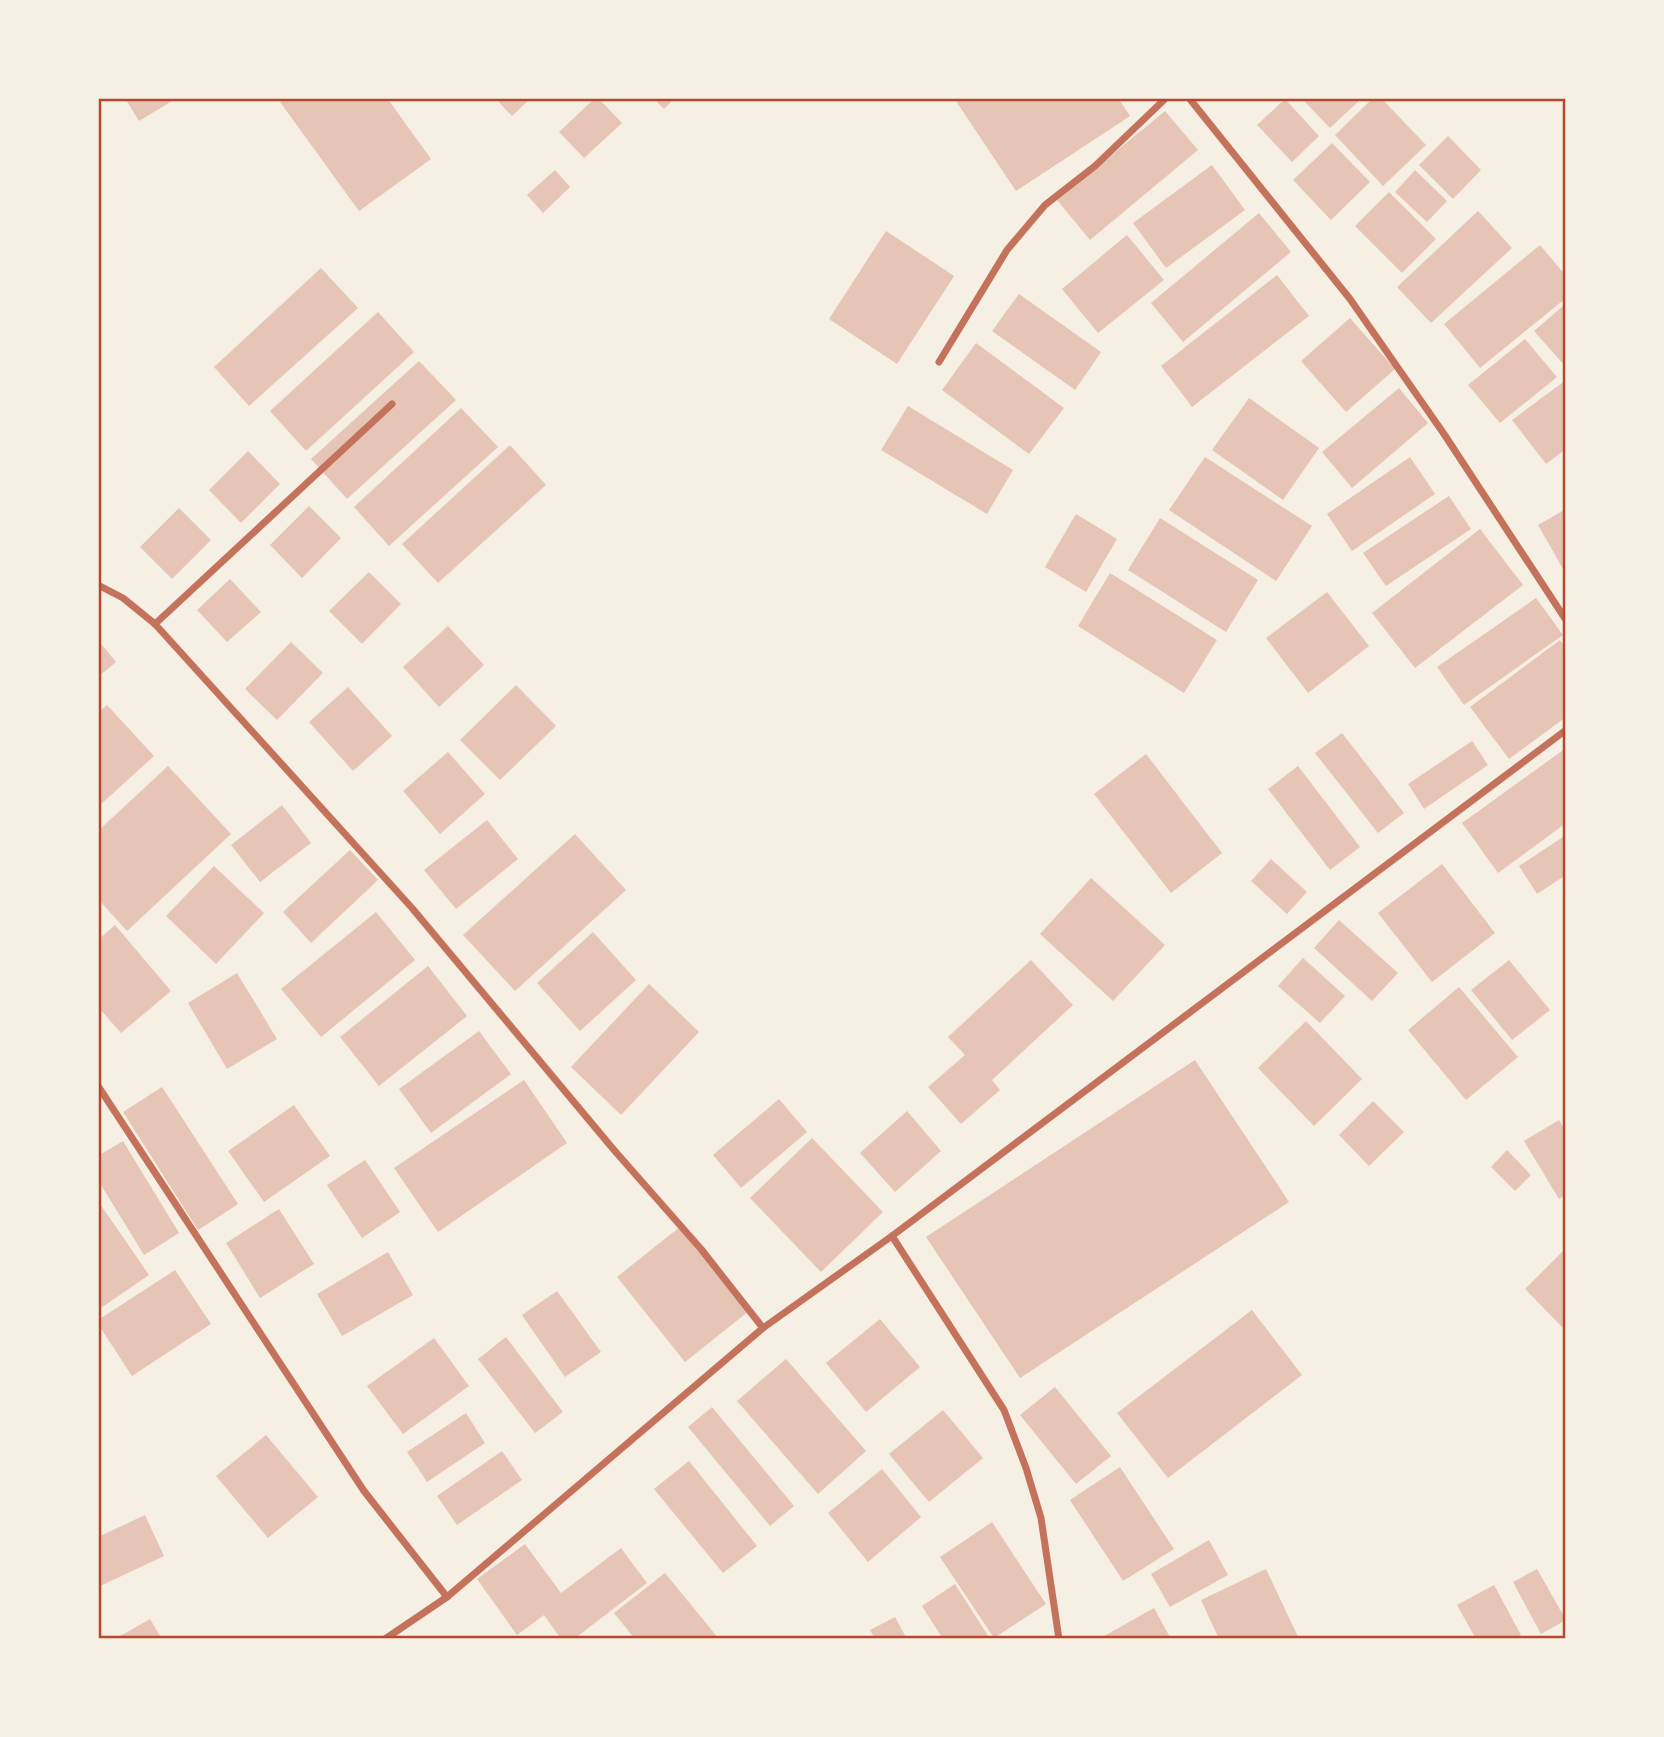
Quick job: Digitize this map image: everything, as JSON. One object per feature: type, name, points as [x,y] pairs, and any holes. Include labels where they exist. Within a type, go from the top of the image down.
[{"type":"street","points":[[939,362],[1007,250],[1045,205],[1095,166],[1166,98]]},
{"type":"street","points":[[1189,98],[1350,299],[1444,434],[1566,620]]},
{"type":"street","points":[[155,624],[392,404]]},
{"type":"street","points":[[98,585],[123,598],[155,624],[412,908],[614,1150],[701,1249],[763,1328]]},
{"type":"street","points":[[385,1639],[447,1597],[763,1328],[892,1236],[1566,730]]},
{"type":"street","points":[[98,1086],[364,1491],[447,1597]]},
{"type":"street","points":[[892,1236],[1004,1410],[1041,1518],[1059,1639]]},
{"type":"building","points":[[125,98],[177,98],[139,121]]},
{"type":"building","points":[[286,98],[387,98],[431,159],[359,211],[280,102]]},
{"type":"building","points":[[495,98],[531,98],[512,116]]},
{"type":"building","points":[[595,98],[622,123],[584,158],[559,132]]},
{"type":"building","points":[[653,98],[675,98],[664,109]]},
{"type":"building","points":[[954,98],[1118,98],[1130,116],[1016,191]]},
{"type":"building","points":[[1307,98],[1362,98],[1330,128],[1304,101]]},
{"type":"building","points":[[1373,98],[1381,98],[1426,145],[1383,186],[1335,135]]},
{"type":"building","points":[[1285,99],[1319,136],[1292,162],[1257,125]]},
{"type":"building","points":[[1165,111],[1198,150],[1090,240],[1057,200]]},
{"type":"building","points":[[1448,136],[1481,170],[1453,199],[1419,165]]},
{"type":"building","points":[[1332,143],[1370,182],[1331,220],[1293,180]]},
{"type":"building","points":[[1212,165],[1245,210],[1166,268],[1133,223]]},
{"type":"building","points":[[555,170],[570,187],[543,213],[527,195]]},
{"type":"building","points":[[1415,170],[1447,201],[1427,222],[1395,192]]},
{"type":"building","points":[[1389,192],[1436,239],[1402,273],[1355,226]]},
{"type":"building","points":[[1478,211],[1512,248],[1431,323],[1397,287]]},
{"type":"building","points":[[1259,213],[1291,252],[1183,342],[1151,303]]},
{"type":"building","points":[[886,231],[954,276],[897,364],[829,319]]},
{"type":"building","points":[[1127,235],[1164,280],[1098,333],[1062,289]]},
{"type":"building","points":[[1540,245],[1566,276],[1566,298],[1480,368],[1444,324]]},
{"type":"building","points":[[321,268],[358,308],[249,406],[214,367]]},
{"type":"building","points":[[1277,275],[1309,316],[1192,407],[1161,366]]},
{"type":"building","points":[[1019,294],[1101,352],[1075,390],[992,331]]},
{"type":"building","points":[[1563,306],[1566,310],[1566,367],[1534,331]]},
{"type":"building","points":[[378,312],[414,352],[306,451],[270,411]]},
{"type":"building","points":[[1350,318],[1395,369],[1346,412],[1301,361]]},
{"type":"building","points":[[1525,339],[1557,377],[1500,423],[1468,385]]},
{"type":"building","points":[[976,343],[1064,408],[1029,454],[942,390]]},
{"type":"building","points":[[419,361],[456,400],[347,499],[311,459]]},
{"type":"building","points":[[1566,380],[1566,449],[1546,464],[1512,420]]},
{"type":"building","points":[[1399,388],[1428,423],[1352,488],[1322,452]]},
{"type":"building","points":[[1249,398],[1319,448],[1283,500],[1212,450]]},
{"type":"building","points":[[908,406],[1013,470],[987,514],[881,450]]},
{"type":"building","points":[[461,408],[498,447],[389,546],[354,507]]},
{"type":"building","points":[[510,445],[546,485],[438,583],[402,544]]},
{"type":"building","points":[[248,451],[280,484],[241,523],[209,490]]},
{"type":"building","points":[[1205,457],[1312,526],[1276,581],[1169,510]]},
{"type":"building","points":[[1410,457],[1435,494],[1352,551],[1327,514]]},
{"type":"building","points":[[1449,496],[1471,529],[1386,586],[1363,553]]},
{"type":"building","points":[[309,506],[341,538],[302,578],[270,545]]},
{"type":"building","points":[[179,508],[211,540],[172,579],[140,547]]},
{"type":"building","points":[[1566,509],[1566,574],[1538,525]]},
{"type":"building","points":[[1076,514],[1117,539],[1086,592],[1045,567]]},
{"type":"building","points":[[1160,518],[1258,580],[1226,632],[1128,570]]},
{"type":"building","points":[[1480,529],[1523,585],[1415,668],[1372,613]]},
{"type":"building","points":[[369,572],[401,604],[362,644],[329,611]]},
{"type":"building","points":[[1110,573],[1217,640],[1184,693],[1078,626]]},
{"type":"building","points":[[230,579],[261,612],[227,642],[197,610]]},
{"type":"building","points":[[1327,592],[1369,646],[1308,693],[1266,638]]},
{"type":"building","points":[[1536,598],[1563,635],[1464,705],[1437,667]]},
{"type":"building","points":[[448,626],[484,665],[439,707],[403,667]]},
{"type":"building","points":[[98,640],[116,662],[98,677]]},
{"type":"building","points":[[1560,640],[1566,648],[1566,717],[1509,759],[1470,707]]},
{"type":"building","points":[[291,642],[323,673],[277,720],[245,689]]},
{"type":"building","points":[[516,685],[556,726],[500,780],[460,740]]},
{"type":"building","points":[[348,687],[392,736],[353,771],[309,722]]},
{"type":"building","points":[[107,705],[154,756],[98,807],[98,713]]},
{"type":"building","points":[[1342,733],[1404,813],[1378,833],[1315,753]]},
{"type":"building","points":[[1472,741],[1488,765],[1424,809],[1408,784]]},
{"type":"building","points":[[1566,748],[1566,823],[1498,873],[1462,823]]},
{"type":"building","points":[[448,752],[485,794],[440,834],[403,791]]},
{"type":"building","points":[[1146,754],[1222,853],[1171,893],[1094,794]]},
{"type":"building","points":[[168,766],[231,834],[127,931],[98,899],[98,831]]},
{"type":"building","points":[[1298,766],[1360,847],[1330,870],[1268,789]]},
{"type":"building","points":[[282,805],[311,843],[260,882],[231,845]]},
{"type":"building","points":[[487,820],[518,859],[456,909],[424,870]]},
{"type":"building","points":[[575,834],[626,890],[515,991],[463,935]]},
{"type":"building","points":[[1566,835],[1566,875],[1537,894],[1519,866]]},
{"type":"building","points":[[350,850],[378,880],[311,943],[283,912]]},
{"type":"building","points":[[1271,859],[1307,892],[1287,914],[1251,881]]},
{"type":"building","points":[[1442,864],[1495,933],[1432,982],[1378,913]]},
{"type":"building","points":[[214,866],[264,913],[216,964],[166,916]]},
{"type":"building","points":[[1091,878],[1165,945],[1113,1001],[1040,934]]},
{"type":"building","points":[[376,912],[415,960],[321,1037],[281,989]]},
{"type":"building","points":[[1339,920],[1398,973],[1372,1001],[1314,948]]},
{"type":"building","points":[[115,925],[171,991],[121,1033],[98,1007],[98,940]]},
{"type":"building","points":[[593,932],[636,980],[580,1031],[537,983]]},
{"type":"building","points":[[1303,958],[1345,996],[1320,1023],[1278,986]]},
{"type":"building","points":[[1031,960],[1073,1005],[992,1080],[1000,1090],[961,1124],[928,1087],[965,1055],[948,1037]]},
{"type":"building","points":[[1509,960],[1550,1010],[1512,1040],[1471,990]]},
{"type":"building","points":[[428,966],[467,1016],[379,1086],[340,1037]]},
{"type":"building","points":[[237,973],[277,1039],[227,1069],[188,1003]]},
{"type":"building","points":[[649,984],[699,1032],[621,1115],[571,1067]]},
{"type":"building","points":[[1459,987],[1518,1057],[1466,1100],[1408,1030]]},
{"type":"building","points":[[1306,1021],[1362,1079],[1314,1126],[1258,1068]]},
{"type":"building","points":[[479,1031],[511,1074],[431,1133],[399,1089]]},
{"type":"building","points":[[1195,1060],[1289,1202],[1020,1378],[926,1237]]},
{"type":"building","points":[[524,1080],[567,1143],[438,1232],[394,1168]]},
{"type":"building","points":[[162,1087],[238,1204],[198,1230],[123,1112]]},
{"type":"building","points":[[779,1099],[807,1132],[741,1188],[713,1155]]},
{"type":"building","points":[[1373,1101],[1404,1132],[1369,1166],[1339,1135]]},
{"type":"building","points":[[294,1105],[330,1156],[264,1202],[228,1151]]},
{"type":"building","points":[[907,1111],[941,1151],[895,1192],[860,1153]]},
{"type":"building","points":[[1559,1120],[1566,1132],[1566,1194],[1559,1199],[1524,1141]]},
{"type":"building","points":[[812,1138],[883,1212],[821,1272],[750,1198]]},
{"type":"building","points":[[123,1141],[179,1233],[144,1255],[98,1180],[98,1156]]},
{"type":"building","points":[[1507,1150],[1531,1175],[1515,1191],[1491,1167]]},
{"type":"building","points":[[365,1160],[400,1212],[362,1238],[327,1185]]},
{"type":"building","points":[[98,1201],[149,1275],[98,1310]]},
{"type":"building","points":[[279,1209],[314,1264],[260,1298],[226,1243]]},
{"type":"building","points":[[681,1226],[749,1311],[685,1362],[617,1277]]},
{"type":"building","points":[[1566,1248],[1566,1331],[1525,1289]]},
{"type":"building","points":[[388,1252],[413,1295],[342,1336],[317,1294]]},
{"type":"building","points":[[175,1270],[211,1324],[132,1376],[98,1320]]},
{"type":"building","points":[[557,1291],[601,1352],[565,1377],[522,1315]]},
{"type":"building","points":[[1252,1310],[1302,1375],[1168,1478],[1117,1413]]},
{"type":"building","points":[[880,1319],[920,1367],[866,1412],[826,1363]]},
{"type":"building","points":[[506,1337],[563,1412],[535,1433],[478,1359]]},
{"type":"building","points":[[434,1338],[469,1386],[403,1434],[367,1386]]},
{"type":"building","points":[[786,1359],[866,1451],[818,1494],[737,1401]]},
{"type":"building","points":[[1055,1387],[1111,1456],[1076,1484],[1020,1415]]},
{"type":"building","points":[[712,1407],[794,1506],[770,1526],[688,1427]]},
{"type":"building","points":[[943,1410],[983,1458],[929,1502],[889,1454]]},
{"type":"building","points":[[466,1413],[485,1443],[427,1482],[407,1452]]},
{"type":"building","points":[[266,1435],[318,1497],[268,1538],[216,1476]]},
{"type":"building","points":[[502,1451],[522,1480],[457,1525],[437,1496]]},
{"type":"building","points":[[689,1461],[757,1546],[723,1573],[654,1489]]},
{"type":"building","points":[[1120,1467],[1174,1549],[1123,1581],[1070,1500]]},
{"type":"building","points":[[882,1469],[921,1517],[868,1562],[828,1513]]},
{"type":"building","points":[[145,1515],[164,1556],[98,1587],[98,1537]]},
{"type":"building","points":[[992,1522],[1046,1604],[994,1638],[940,1557]]},
{"type":"building","points":[[1209,1540],[1228,1575],[1170,1607],[1151,1574]]},
{"type":"building","points":[[525,1544],[561,1593],[621,1548],[647,1583],[574,1639],[561,1639],[544,1615],[517,1635],[477,1579]]},
{"type":"building","points":[[1266,1569],[1299,1639],[1219,1639],[1201,1600]]},
{"type":"building","points":[[1537,1569],[1566,1620],[1541,1634],[1513,1582]]},
{"type":"building","points":[[665,1573],[719,1639],[635,1639],[614,1613]]},
{"type":"building","points":[[955,1584],[990,1639],[943,1639],[922,1606]]},
{"type":"building","points":[[1494,1585],[1521,1635],[1513,1639],[1476,1639],[1457,1605]]},
{"type":"building","points":[[1154,1608],[1171,1639],[1099,1639]]},
{"type":"building","points":[[895,1617],[907,1639],[875,1639],[870,1630]]},
{"type":"building","points":[[150,1619],[162,1639],[115,1639]]}]
